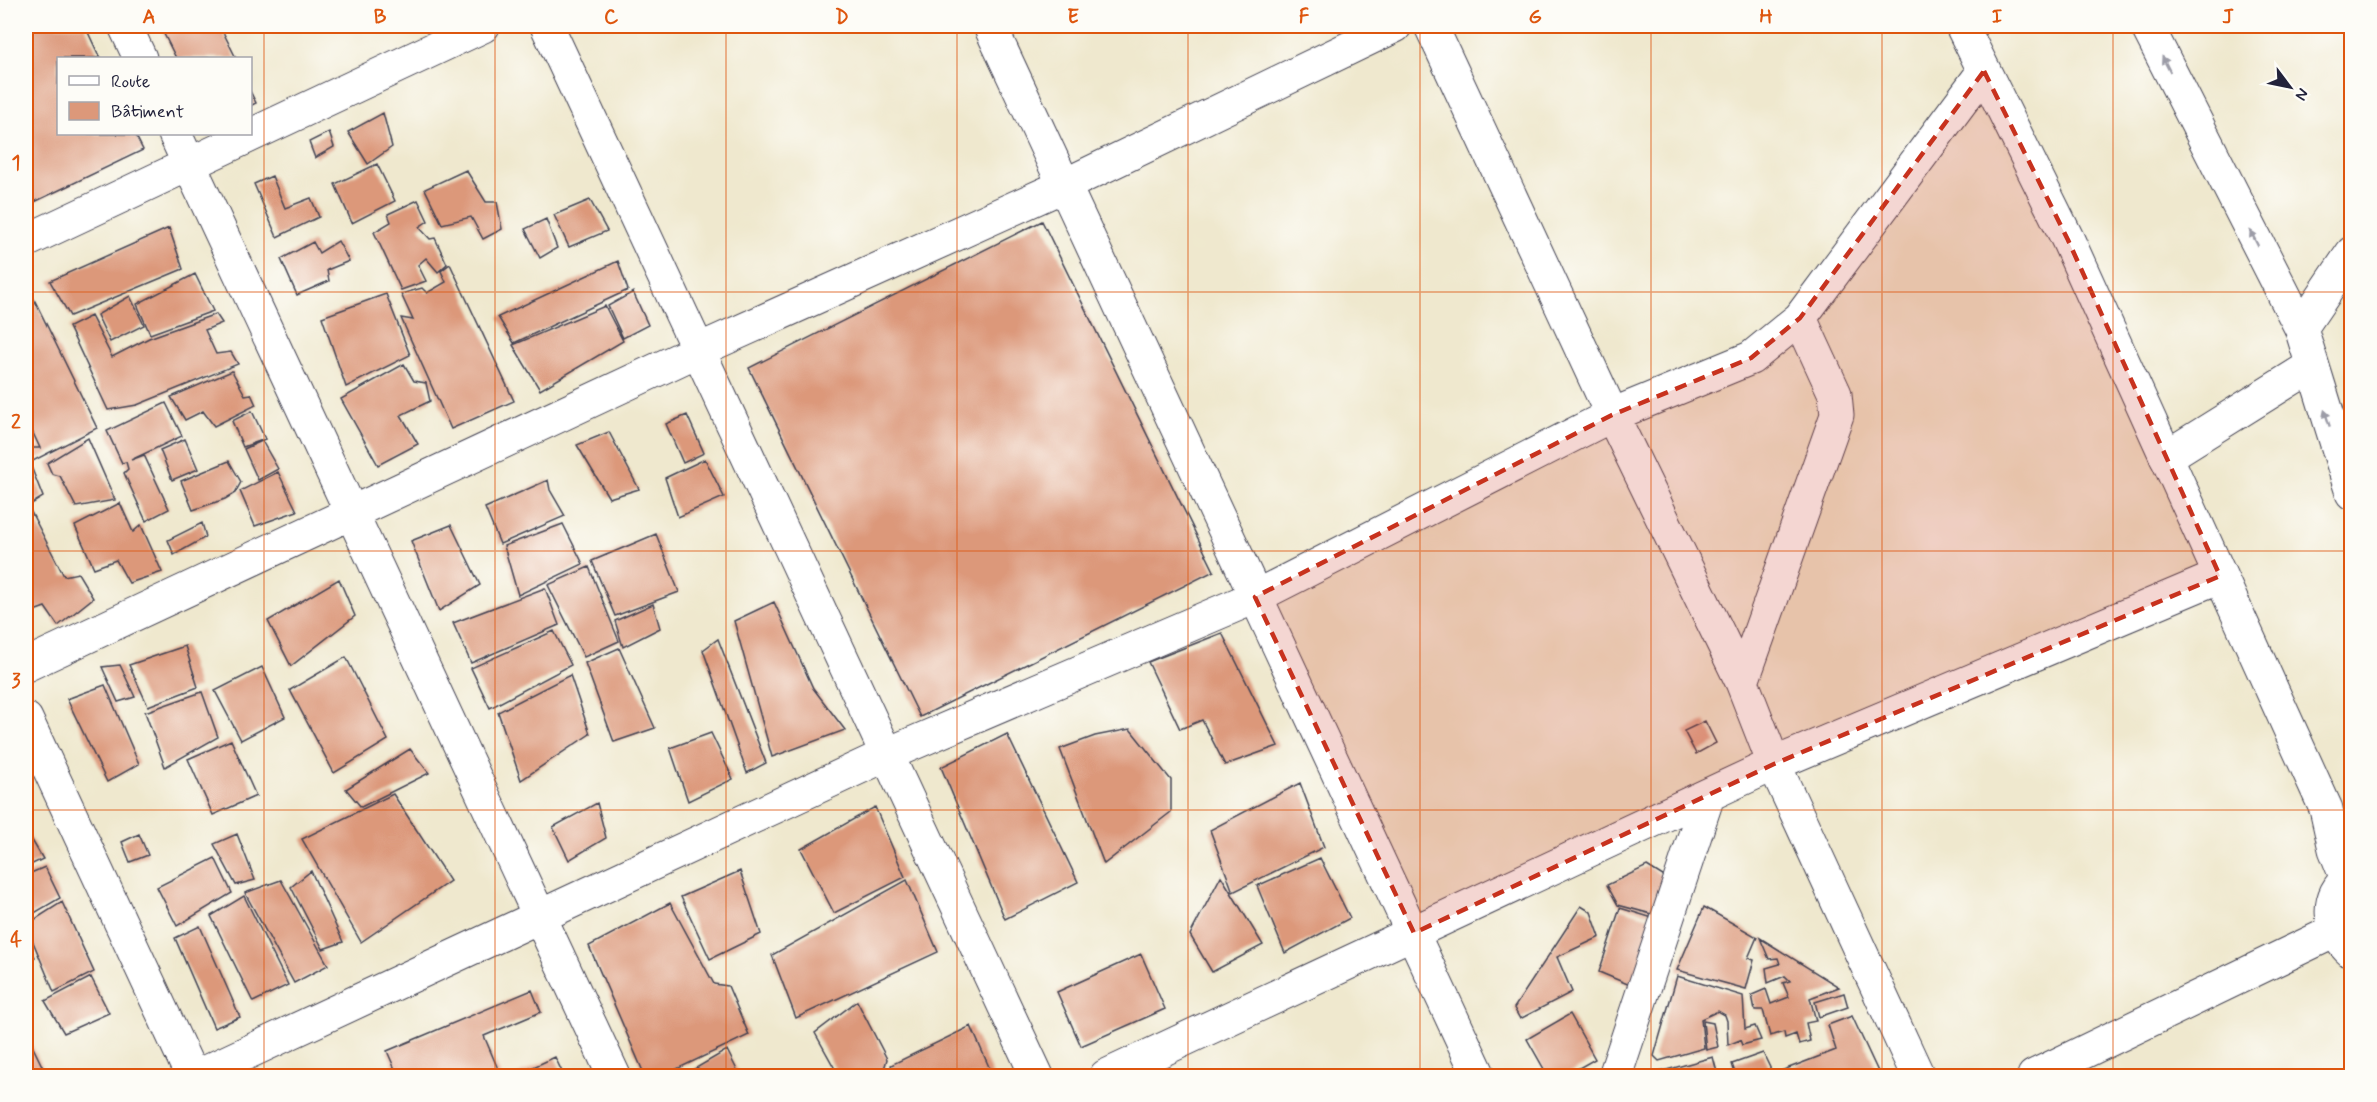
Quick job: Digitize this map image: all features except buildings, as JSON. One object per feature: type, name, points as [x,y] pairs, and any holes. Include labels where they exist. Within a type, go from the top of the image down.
[{"type":"street","points":[[125,26],[140,57]]},
{"type":"street","points":[[252,134],[483,26]]},
{"type":"street","points":[[548,26],[1037,1077]]},
{"type":"street","points":[[990,26],[1479,1077]]},
{"type":"street","points":[[26,665],[699,350],[1063,186],[1395,26]]},
{"type":"street","points":[[1431,26],[1611,415],[1742,682],[1774,764],[1918,1077]]},
{"type":"street","points":[[1962,26],[2068,240],[2326,809],[2335,849],[2349,878],[2337,890],[2331,917],[2347,946],[2034,1077]]},
{"type":"street","points":[[2147,26],[2301,328],[2310,367],[2352,493]]},
{"type":"street","points":[[26,719],[195,1077],[888,754],[1255,597],[1611,415],[1751,358],[1800,318],[1984,71]]},
{"type":"street","points":[[175,135],[614,1077]]},
{"type":"street","points":[[26,241],[251,135]]},
{"type":"street","points":[[2301,328],[2352,253]]},
{"type":"street","points":[[1742,682],[1837,415],[1835,394],[1800,318]]},
{"type":"street","points":[[2166,457],[2310,367]]},
{"type":"street","points":[[1106,1077],[1774,764],[2220,576]]},
{"type":"street","points":[[1615,1077],[1708,795]]},
{"type":"street","points":[[2326,809],[2352,832]]},
{"type":"highlighted area","points":[[1984,71],[2068,240],[2220,576],[1774,764],[1414,933],[1255,597],[1612,415],[1751,358],[1800,318]]}]
